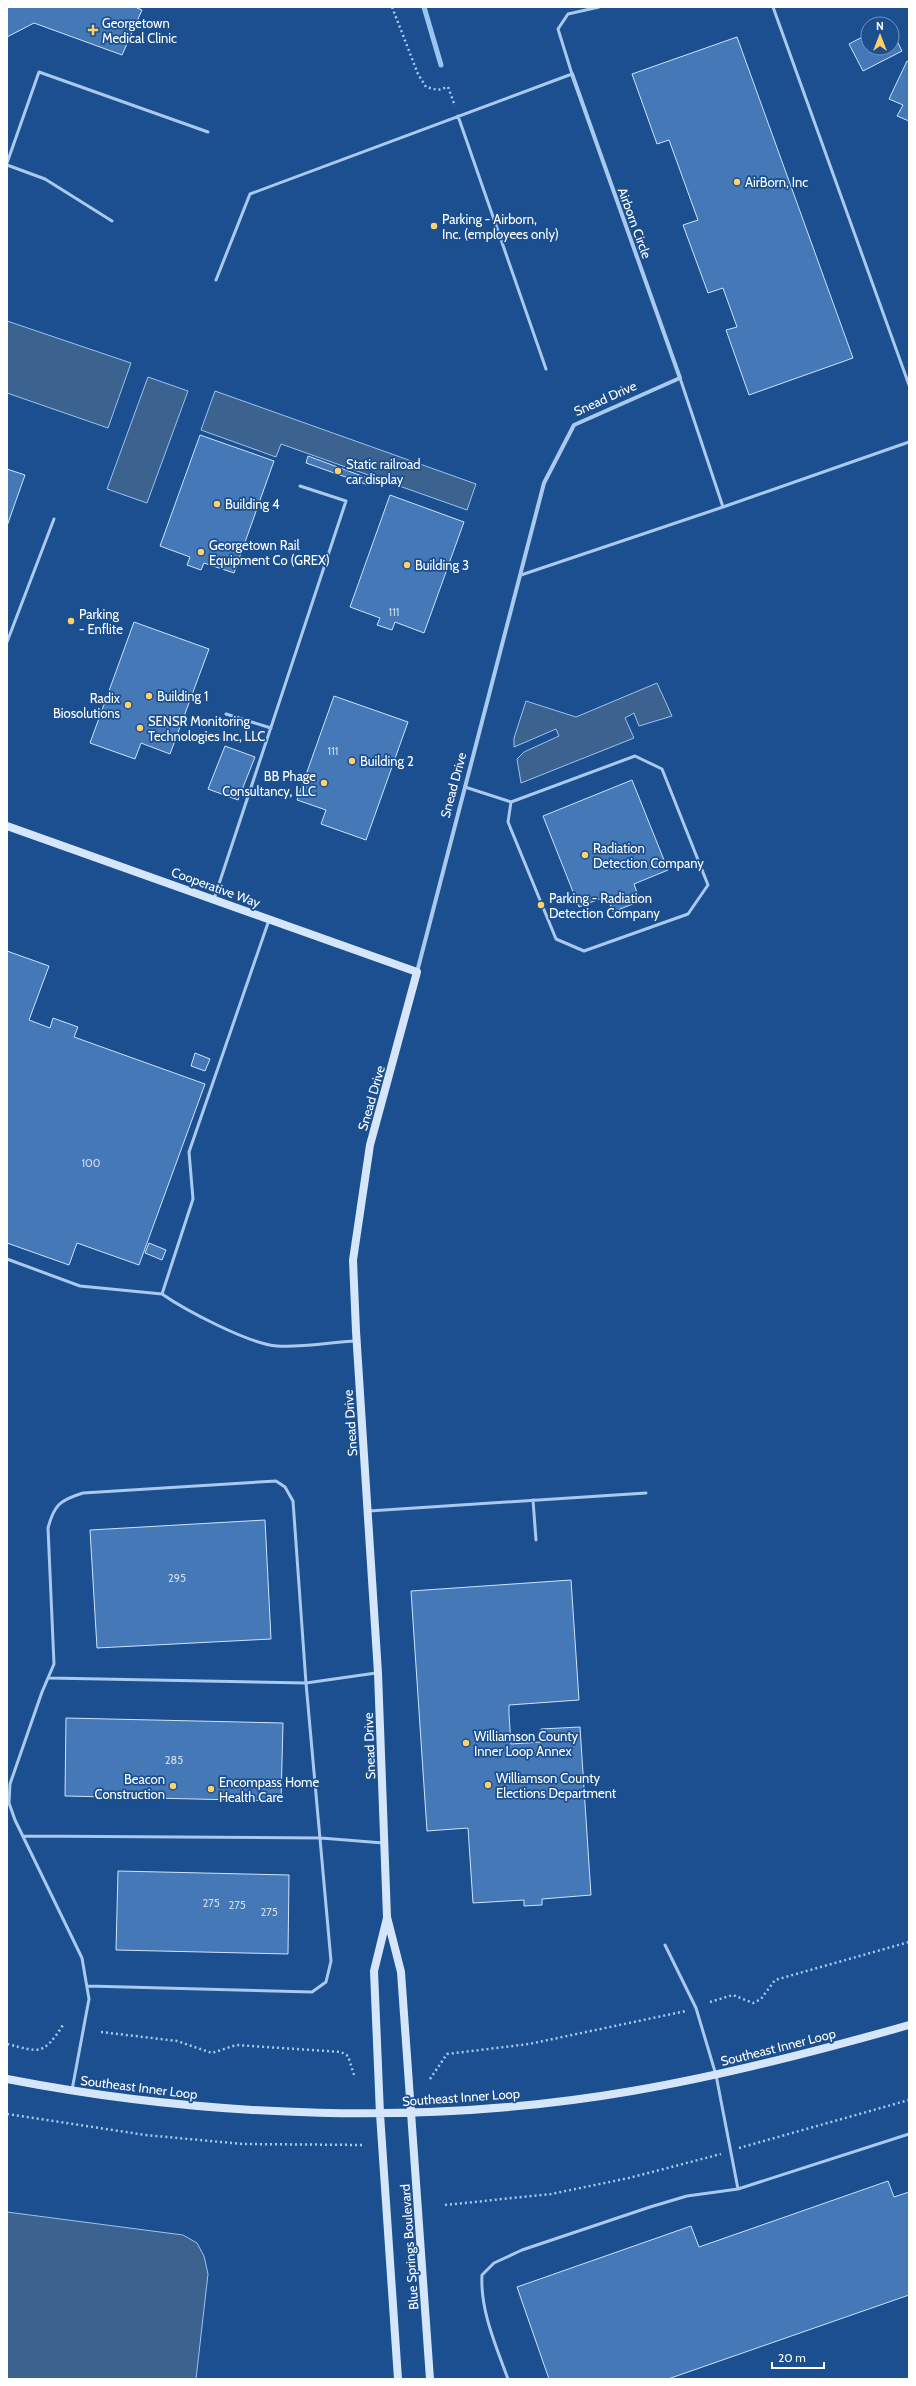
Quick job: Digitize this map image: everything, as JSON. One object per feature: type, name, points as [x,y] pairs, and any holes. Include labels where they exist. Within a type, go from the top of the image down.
[{"type":"street","name":"Airborn Circle","points":[[572,74],[680,378]]},
{"type":"street","name":"Snead Drive","points":[[412,2113],[401,1972],[387,1917],[378,1673],[356,1341],[353,1260],[370,1145],[417,972],[544,483],[574,425],[680,378]]},
{"type":"street","name":"Cooperative Way","points":[[7,826],[417,972]]},
{"type":"street","name":"Snead Drive","points":[[380,2114],[374,1971],[387,1917]]},
{"type":"street","name":"Southeast Inner Loop","points":[[7,2079],[72,2092],[203,2107],[380,2114],[412,2113],[541,2103],[631,2091],[716,2075],[825,2049],[909,2024]]},
{"type":"street","name":"Blue Springs Boulevard","points":[[412,2113],[430,2379]]},
{"type":"street","name":"Blue Springs Boulevard","points":[[380,2114],[398,2379]]},
{"type":"lane","points":[[216,280],[250,194],[572,74],[558,29],[568,14],[599,7]]},
{"type":"lane","points":[[773,7],[909,385]]},
{"type":"lane","points":[[112,221],[45,178],[7,164],[39,72],[208,132]]},
{"type":"lane","points":[[458,116],[546,369]]},
{"type":"lane","points":[[680,378],[723,507]]},
{"type":"lane","points":[[521,575],[909,442]]},
{"type":"lane","points":[[214,899],[346,501],[300,486]]},
{"type":"lane","points":[[7,642],[54,519]]},
{"type":"lane","points":[[226,714],[270,728]]},
{"type":"lane","points":[[465,787],[511,802],[635,756],[662,769],[708,885],[688,914],[584,951],[556,939],[508,822],[511,802]]},
{"type":"lane","points":[[162,1294],[192,1199],[189,1152],[269,919]]},
{"type":"lane","points":[[7,1260],[80,1286],[162,1294],[183,1309],[244,1336],[276,1346],[356,1341]]},
{"type":"lane","points":[[72,2092],[89,1999],[88,1986],[82,1958],[9,1803],[10,1784],[42,1692],[54,1664],[48,1528],[52,1513],[64,1499],[83,1493],[276,1481],[285,1486],[292,1501],[306,1683],[331,1961],[326,1982],[312,1992],[88,1986]]},
{"type":"lane","points":[[367,1511],[646,1493]]},
{"type":"lane","points":[[533,1500],[536,1540]]},
{"type":"lane","points":[[49,1678],[306,1683],[378,1673]]},
{"type":"lane","points":[[24,1836],[321,1838],[385,1843]]},
{"type":"lane","points":[[665,1944],[695,2003],[716,2075],[738,2189]]},
{"type":"lane","points":[[508,2379],[494,2343],[481,2292],[482,2275],[494,2263],[522,2250],[650,2207],[687,2196],[738,2189],[909,2134]]},
{"type":"path","points":[[392,7],[418,74],[426,87],[438,90],[448,87],[458,116]]},
{"type":"path","points":[[710,2002],[733,1995],[753,2004],[761,1999],[775,1980],[909,1942]]},
{"type":"path","points":[[430,2079],[447,2054],[529,2044],[689,2010]]},
{"type":"path","points":[[7,2044],[36,2051],[50,2045],[63,2025]]},
{"type":"path","points":[[102,2032],[177,2041],[212,2053],[236,2045],[341,2052],[348,2056],[355,2078]]},
{"type":"path","points":[[445,2205],[551,2194],[629,2178],[909,2100]]},
{"type":"path","points":[[7,2114],[146,2135],[236,2143],[364,2146]]},
{"type":"water","points":[[7,321],[131,363],[108,428],[7,393]]},
{"type":"water","points":[[148,377],[188,391],[147,503],[107,489]]},
{"type":"water","points":[[215,391],[476,484],[467,510],[281,444],[276,457],[201,430]]},
{"type":"water","points":[[657,683],[672,716],[639,726],[634,713],[625,718],[634,738],[521,783],[517,759],[524,752],[559,736],[556,729],[514,747],[514,738],[526,701],[576,717]]},
{"type":"water","points":[[7,2212],[183,2235],[197,2243],[204,2256],[208,2274],[196,2379],[7,2379]]},
{"type":"building","name":"Georgetown Medical Clinic","points":[[7,7],[135,7],[142,10],[122,55],[34,23],[7,37]]},
{"type":"building","name":"AirBorn, Inc","points":[[737,37],[853,358],[749,395],[726,330],[737,327],[723,288],[708,293],[683,225],[698,220],[669,140],[657,144],[632,74]]},
{"type":"building","points":[[860,38],[860,56],[892,56],[863,71],[849,44]]},
{"type":"building","points":[[907,61],[909,62],[909,121],[897,116],[903,105],[889,99]]},
{"type":"building","name":"Building 4","points":[[200,435],[274,461],[234,573],[204,563],[201,570],[187,565],[190,557],[160,546]]},
{"type":"building","name":"Static railroad car display","points":[[308,456],[370,479],[368,485],[306,463]]},
{"type":"building","points":[[7,469],[25,475],[7,526]]},
{"type":"building","name":"Building 3","points":[[390,495],[464,522],[424,633],[395,622],[392,630],[377,625],[380,618],[350,607]]},
{"type":"building","name":"Building 1","points":[[134,622],[209,649],[170,754],[141,743],[135,759],[90,743]]},
{"type":"building","name":"Building 2","points":[[334,696],[408,722],[366,840],[321,824],[326,810],[297,800]]},
{"type":"building","points":[[225,746],[255,757],[238,800],[208,789]]},
{"type":"building","points":[[632,780],[668,870],[634,884],[640,901],[613,912],[607,896],[579,907],[543,816]]},
{"type":"building","points":[[7,951],[49,966],[29,1020],[50,1028],[53,1018],[78,1027],[74,1037],[205,1084],[139,1265],[77,1243],[69,1265],[7,1243]]},
{"type":"building","points":[[195,1053],[210,1059],[205,1071],[191,1066]]},
{"type":"building","points":[[149,1243],[166,1250],[162,1260],[145,1253]]},
{"type":"building","points":[[265,1520],[271,1639],[97,1648],[90,1530]]},
{"type":"building","name":"Williamson County Inner Loop Annex","points":[[571,1580],[579,1700],[509,1705],[509,1714],[511,1744],[541,1742],[541,1729],[580,1727],[591,1895],[542,1899],[542,1905],[524,1906],[524,1900],[473,1903],[468,1828],[427,1831],[411,1591]]},
{"type":"building","points":[[66,1718],[283,1723],[281,1801],[65,1796]]},
{"type":"building","points":[[118,1871],[289,1875],[288,1954],[116,1950]]},
{"type":"building","points":[[888,2181],[894,2197],[909,2192],[909,2295],[668,2379],[549,2379],[517,2287],[691,2226],[699,2247]]},
{"type":"waterway","points":[[424,7],[441,65]]},
{"type":"place","name":"Georgetown Medical Clinic","points":[[93,30]]},
{"type":"place","name":"AirBorn, Inc","points":[[737,182]]},
{"type":"place","name":"Parking - Airborn, Inc. (employees only)","points":[[434,226]]},
{"type":"place","name":"Static railroad car display","points":[[338,471]]},
{"type":"place","name":"Building 4","points":[[217,504]]},
{"type":"place","name":"Georgetown Rail Equipment Co (GREX)","points":[[201,552]]},
{"type":"place","name":"Building 3","points":[[407,565]]},
{"type":"place","name":"Parking - Enflite","points":[[71,621]]},
{"type":"place","name":"Building 1","points":[[149,696]]},
{"type":"place","name":"Radix Biosolutions","points":[[128,705]]},
{"type":"place","name":"SENSR Monitoring Technologies Inc, LLC","points":[[140,728]]},
{"type":"place","name":"Building 2","points":[[352,761]]},
{"type":"place","name":"BB Phage Consultancy, LLC","points":[[324,783]]},
{"type":"place","name":"Radiation Detection Company","points":[[585,855]]},
{"type":"place","name":"Parking - Radiation Detection Company","points":[[541,905]]},
{"type":"place","name":"Williamson County Inner Loop Annex","points":[[466,1743]]},
{"type":"place","name":"Williamson County Elections Department","points":[[488,1785]]},
{"type":"place","name":"Beacon Construction","points":[[173,1786]]},
{"type":"place","name":"Encompass Home Health Care","points":[[211,1789]]}]
